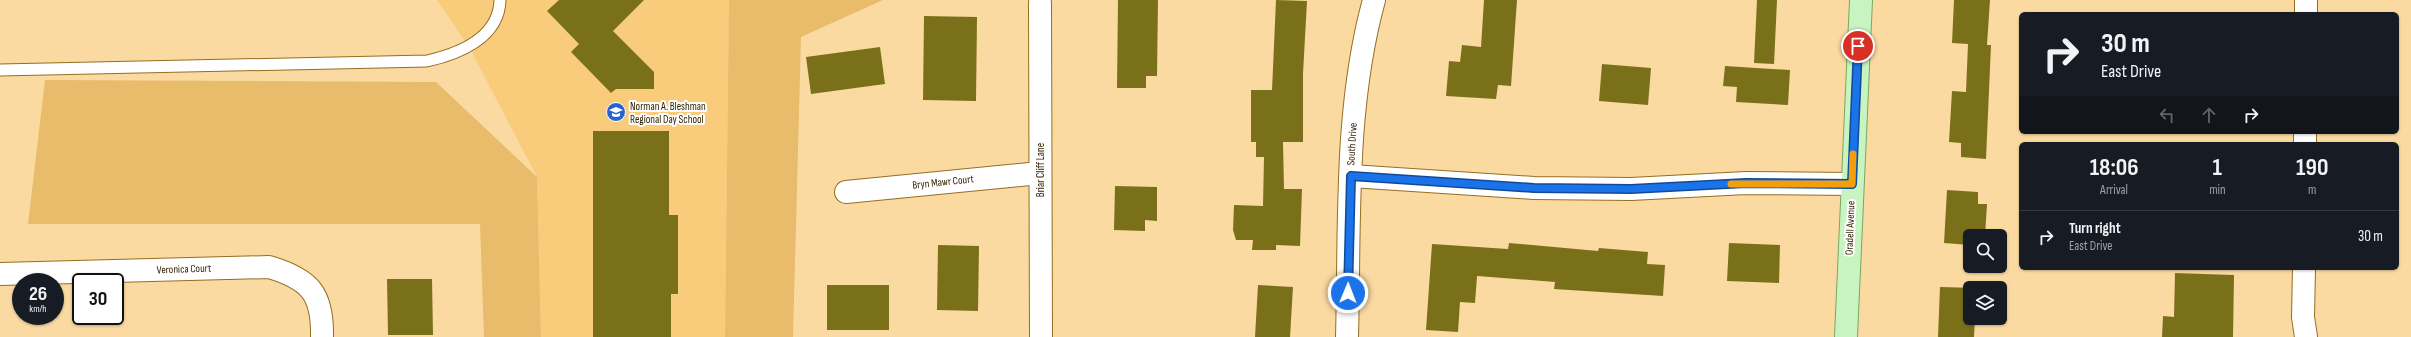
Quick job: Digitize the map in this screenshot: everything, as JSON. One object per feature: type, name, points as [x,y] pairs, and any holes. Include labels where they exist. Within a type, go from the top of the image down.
[{"type":"main road","name":"Oradell Avenue","points":[[1846,337],[1861,0]]},
{"type":"street","name":"South Drive","points":[[1347,337],[1354,107],[1364,38],[1374,0]]},
{"type":"street","points":[[2306,0],[2306,12]]},
{"type":"street","name":"Briar Cliff Lane","points":[[1040,3],[1041,337]]},
{"type":"street","name":"Bryn Mawr Court","points":[[846,192],[1040,173]]},
{"type":"street","points":[[1351,176],[1534,188],[1631,189],[1746,183],[1852,184]]},
{"type":"street","name":"Veronica Court","points":[[0,274],[269,267],[287,272],[304,282],[316,297],[322,314],[322,337]]},
{"type":"street","points":[[2304,270],[2303,317],[2306,337]]},
{"type":"lane","points":[[0,70],[427,61],[452,56],[469,46],[486,33],[497,18],[500,0]]},
{"type":"shaded area","name":"Norman A. Bleshman Regional Day School","points":[[437,0],[729,0],[725,337],[541,337],[537,177],[469,47]]},
{"type":"shaded area","points":[[729,0],[883,0],[801,37],[793,337],[725,337]]},
{"type":"shaded area","points":[[45,80],[436,82],[537,177],[541,337],[484,337],[480,224],[28,224]]},
{"type":"building","points":[[559,0],[644,0],[613,31],[654,72],[654,89],[616,89],[611,93],[571,52],[579,44],[547,11]]},
{"type":"building","points":[[1118,0],[1158,0],[1157,76],[1146,76],[1146,88],[1117,88]]},
{"type":"building","points":[[1276,0],[1307,1],[1303,74],[1303,142],[1283,142],[1284,189],[1302,189],[1300,246],[1276,245],[1276,250],[1252,250],[1253,240],[1236,240],[1233,230],[1234,205],[1263,206],[1264,157],[1256,157],[1256,142],[1251,142],[1251,90],[1272,90]]},
{"type":"building","points":[[1484,0],[1517,0],[1511,86],[1498,85],[1496,99],[1446,96],[1449,61],[1460,62],[1462,45],[1481,47]]},
{"type":"building","points":[[1757,0],[1777,0],[1774,64],[1754,63]]},
{"type":"building","points":[[1954,0],[1990,0],[1987,45],[1991,45],[1986,159],[1961,157],[1961,143],[1949,142],[1952,91],[1966,92],[1968,44],[1952,43]]},
{"type":"building","points":[[924,16],[977,17],[976,101],[923,100]]},
{"type":"building","points":[[880,47],[885,84],[811,94],[806,57]]},
{"type":"building","points":[[1602,64],[1651,68],[1648,105],[1599,101]]},
{"type":"building","points":[[1725,66],[1790,70],[1788,105],[1736,102],[1737,87],[1723,86]]},
{"type":"building","points":[[593,131],[669,131],[669,215],[678,215],[678,294],[671,294],[671,337],[593,337]]},
{"type":"building","points":[[1115,186],[1157,187],[1157,221],[1145,220],[1145,231],[1114,230]]},
{"type":"building","points":[[1947,190],[1978,192],[1978,204],[1987,204],[1985,229],[1963,229],[1963,244],[1944,243]]},
{"type":"building","points":[[1509,243],[1598,251],[1599,248],[1648,252],[1647,264],[1665,265],[1663,296],[1554,289],[1555,282],[1477,276],[1475,303],[1460,302],[1458,332],[1426,330],[1432,244],[1508,249]]},
{"type":"building","points":[[1729,243],[1780,245],[1779,283],[1727,281]]},
{"type":"building","points":[[938,245],[979,246],[978,311],[937,310]]},
{"type":"building","points":[[2175,273],[2234,275],[2233,337],[2162,337],[2163,316],[2174,317]]},
{"type":"building","points":[[387,279],[432,279],[433,335],[388,335]]},
{"type":"building","points":[[827,285],[889,285],[889,330],[827,330]]},
{"type":"building","points":[[1258,285],[1293,287],[1290,337],[1255,337]]},
{"type":"building","points":[[1940,287],[1963,288],[1963,325],[1975,325],[1974,337],[1938,337]]},
{"type":"slow traffic","points":[[1731,184],[1852,184],[1853,154]]},
{"type":"place","name":"Norman A. Bleshman Regional Day School","points":[[616,112]]},
{"type":"route","points":[[1348,293],[1351,176],[1534,188],[1631,189],[1746,183],[1852,184],[1858,46]]}]
